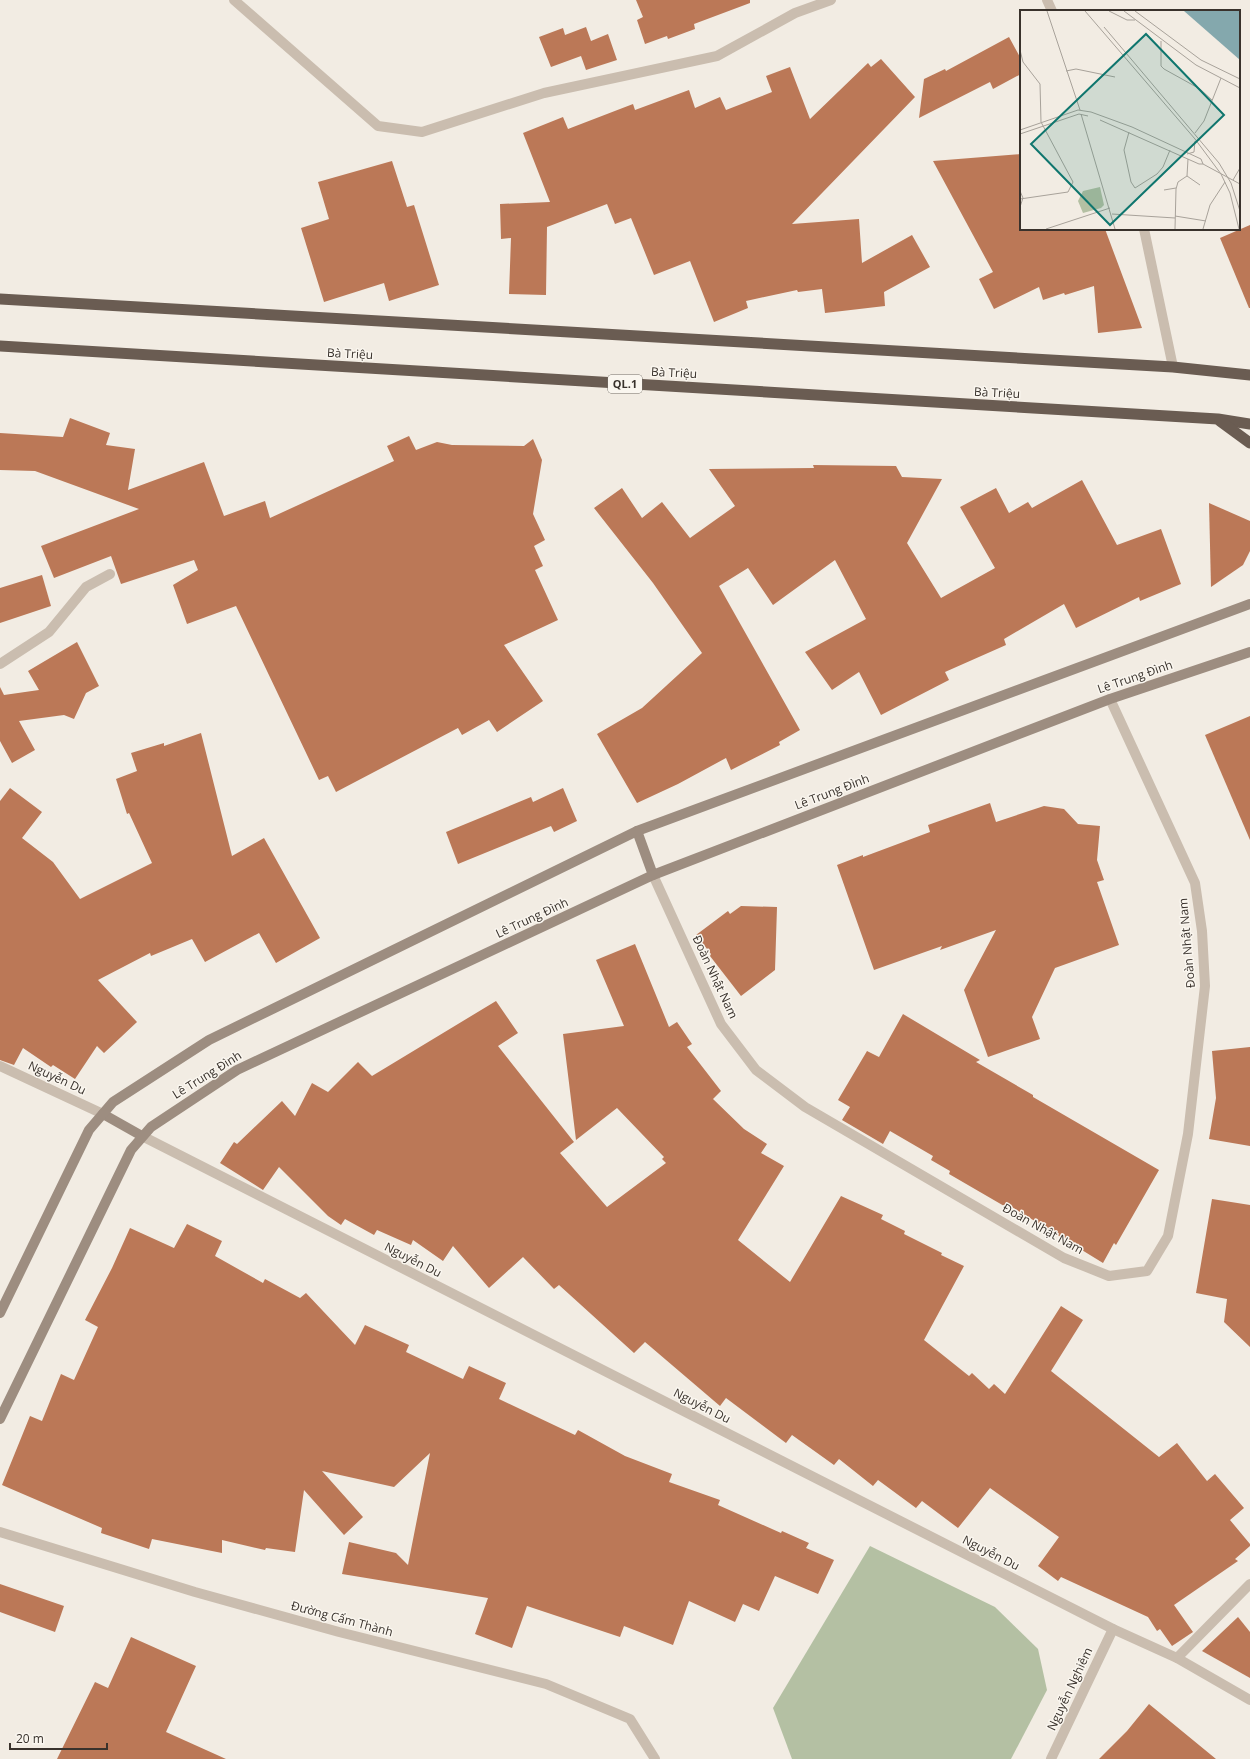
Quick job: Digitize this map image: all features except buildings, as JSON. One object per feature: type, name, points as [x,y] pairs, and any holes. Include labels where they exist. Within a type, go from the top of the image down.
[{"type":"highway","points":[[0,299],[1173,367],[1250,375]]},
{"type":"highway","name":"Bà Triệu","points":[[0,346],[1218,419],[1250,424]]},
{"type":"highway","points":[[1218,419],[1250,443]]},
{"type":"main road","points":[[0,1313],[89,1130],[113,1102],[208,1040],[637,831],[1250,604]]},
{"type":"main road","name":"Lê Trung Đình","points":[[0,1419],[131,1150],[150,1127],[237,1070],[653,875],[1110,699],[1250,652]]},
{"type":"main road","points":[[637,831],[653,875]]},
{"type":"main road","points":[[103,1114],[142,1136]]},
{"type":"street","points":[[234,0],[378,126],[422,132],[544,93],[717,56],[796,13],[831,0]]},
{"type":"street","points":[[1047,0],[1052,10]]},
{"type":"street","points":[[1144,230],[1173,367]]},
{"type":"street","points":[[0,664],[49,632],[86,587],[110,574]]},
{"type":"street","name":"Đoàn Nhật Nam","points":[[653,875],[721,1024],[756,1070],[805,1107],[1064,1258],[1109,1276],[1146,1271],[1168,1236],[1187,1141],[1205,986],[1202,931],[1195,883],[1110,699]]},
{"type":"street","name":"Nguyễn Du","points":[[0,1066],[103,1114]]},
{"type":"street","name":"Nguyễn Du","points":[[142,1136],[1112,1629],[1177,1658],[1250,1700]]},
{"type":"street","name":"Đường Cẩm Thành","points":[[0,1532],[195,1592],[331,1630],[546,1684],[630,1719],[655,1759]]},
{"type":"street","points":[[1177,1658],[1250,1584]]},
{"type":"street","name":"Nguyễn Nghiêm","points":[[1051,1759],[1112,1629]]},
{"type":"green space","points":[[870,1546],[995,1607],[1038,1649],[1047,1690],[1011,1759],[792,1759],[773,1708]]}]
